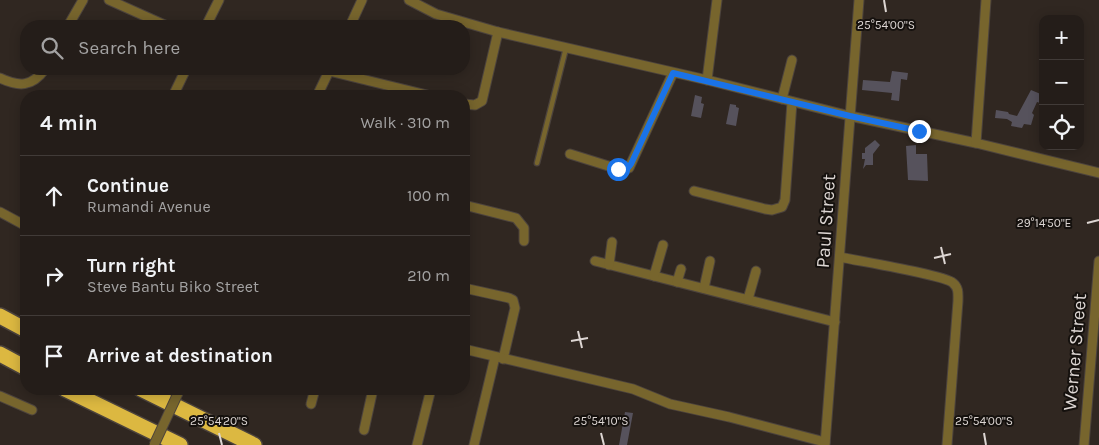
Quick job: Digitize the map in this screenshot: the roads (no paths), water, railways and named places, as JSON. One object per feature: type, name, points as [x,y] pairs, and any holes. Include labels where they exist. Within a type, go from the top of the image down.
[{"type":"highway","points":[[0,316],[20,327]]},
{"type":"highway","points":[[0,354],[20,365]]},
{"type":"highway","points":[[78,395],[180,445]]},
{"type":"highway","points":[[153,395],[254,445]]},
{"type":"street","points":[[71,20],[83,0]]},
{"type":"street","points":[[109,0],[154,20]]},
{"type":"street","points":[[209,20],[219,0]]},
{"type":"street","points":[[353,20],[362,0]]},
{"type":"street","points":[[409,0],[436,14],[457,20]]},
{"type":"street","points":[[706,80],[717,0]]},
{"type":"street","name":"Paul Street","points":[[825,443],[859,0]]},
{"type":"street","points":[[976,143],[986,0]]},
{"type":"street","points":[[470,24],[850,116],[976,143],[1099,173]]},
{"type":"street","points":[[470,105],[475,105],[482,101],[498,32]]},
{"type":"street","points":[[782,99],[792,60]]},
{"type":"street","points":[[570,154],[618,169],[626,170],[629,168],[673,73]]},
{"type":"street","points":[[0,78],[11,83],[23,84],[36,80],[40,75]]},
{"type":"street","points":[[176,90],[183,75]]},
{"type":"street","points":[[320,90],[328,75]]},
{"type":"street","points":[[349,75],[408,90]]},
{"type":"street","points":[[694,191],[765,209],[772,210],[782,207],[785,200],[792,102]]},
{"type":"street","points":[[470,206],[516,218],[524,228],[524,242]]},
{"type":"street","points":[[0,212],[20,223]]},
{"type":"street","points":[[609,265],[612,242]]},
{"type":"street","points":[[654,276],[663,245]]},
{"type":"street","points":[[840,257],[931,275],[955,284],[958,290],[958,301],[947,445]]},
{"type":"street","points":[[704,288],[710,260]]},
{"type":"street","name":"Werner Street","points":[[1084,445],[1097,314],[1099,261]]},
{"type":"street","points":[[595,262],[835,322]]},
{"type":"street","points":[[677,282],[681,269]]},
{"type":"street","points":[[748,299],[756,271]]},
{"type":"street","points":[[470,289],[509,298],[516,308],[499,358],[474,445]]},
{"type":"street","points":[[470,351],[633,389],[670,404],[729,417],[825,443]]},
{"type":"street","points":[[154,445],[177,395]]},
{"type":"street","points":[[311,404],[313,395]]},
{"type":"street","points":[[364,430],[372,395]]},
{"type":"street","points":[[417,445],[430,395]]},
{"type":"street","points":[[0,396],[32,410]]},
{"type":"lane","points":[[537,163],[566,48]]}]
